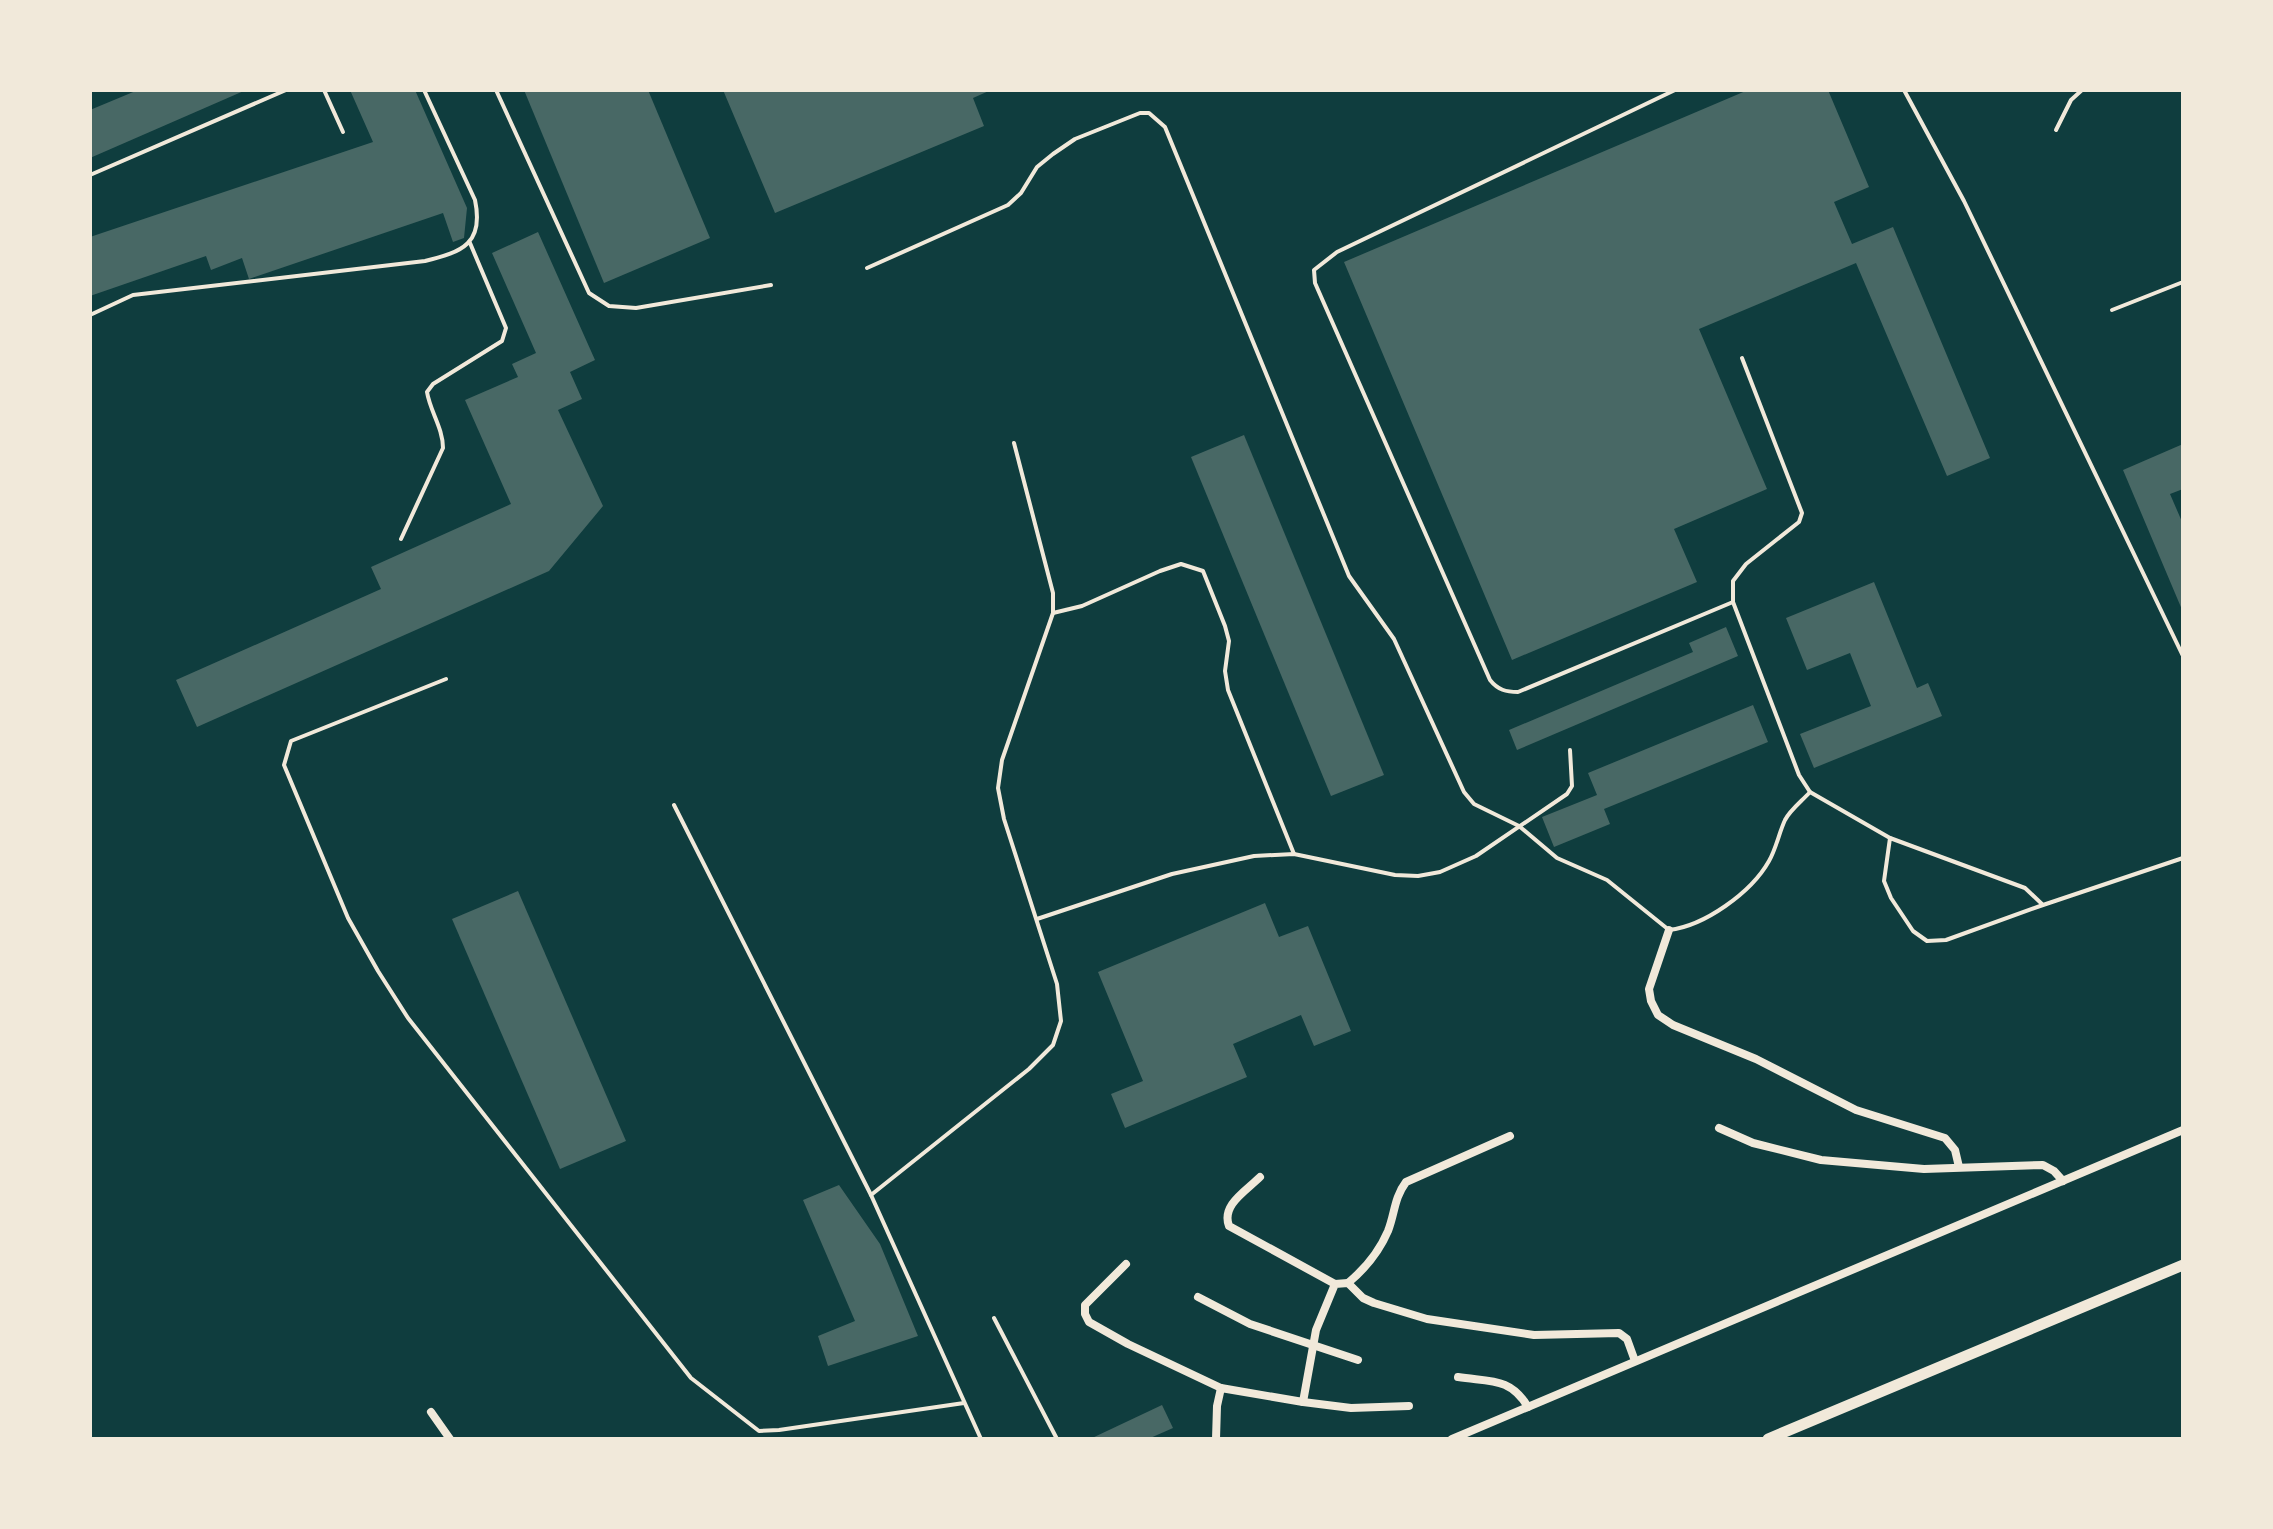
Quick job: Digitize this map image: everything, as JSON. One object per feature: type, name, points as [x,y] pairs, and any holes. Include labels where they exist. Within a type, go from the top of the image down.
[{"type":"street","points":[[1669,930],[1649,989],[1658,1015],[1673,1025],[1756,1059],[1856,1110],[1945,1138],[1955,1150],[1959,1167]]},
{"type":"street","points":[[1719,1128],[1753,1143],[1821,1160],[1924,1169],[2043,1165],[2063,1181]]},
{"type":"street","points":[[1452,1439],[2183,1130]]},
{"type":"street","points":[[1260,1177],[1228,1208],[1226,1218],[1229,1226],[1335,1284],[1348,1283],[1371,1260],[1388,1230],[1397,1194],[1406,1182],[1510,1136]]},
{"type":"street","points":[[1126,1264],[1085,1305],[1085,1314],[1089,1322],[1128,1344],[1221,1388],[1351,1408],[1409,1406]]},
{"type":"street","points":[[1768,1439],[2183,1265]]},
{"type":"street","points":[[1348,1283],[1363,1298],[1427,1319],[1534,1335],[1619,1333],[1627,1339],[1635,1361]]},
{"type":"street","points":[[1303,1402],[1316,1330],[1335,1284]]},
{"type":"street","points":[[1198,1297],[1250,1324],[1358,1360]]},
{"type":"street","points":[[1458,1377],[1509,1384],[1520,1393],[1528,1407]]},
{"type":"street","points":[[1216,1439],[1221,1388]]},
{"type":"street","points":[[431,1412],[450,1439]]},
{"type":"lane","points":[[90,175],[286,90]]},
{"type":"lane","points":[[324,90],[343,132]]},
{"type":"lane","points":[[90,315],[133,295],[425,261],[450,255],[470,243],[477,231],[475,200],[424,90]]},
{"type":"lane","points":[[496,90],[589,293],[609,306],[636,308],[771,285]]},
{"type":"lane","points":[[1675,90],[1337,252],[1314,270],[1315,283],[1490,680],[1497,688],[1518,692],[1733,602]]},
{"type":"lane","points":[[1904,90],[1964,201],[2183,656]]},
{"type":"lane","points":[[2056,130],[2071,100],[2082,90]]},
{"type":"lane","points":[[867,268],[1008,205],[1021,193],[1037,167],[1075,139],[1140,113],[1149,113],[1165,127],[1349,576],[1394,639],[1464,792],[1474,804],[1519,826],[1557,858],[1607,880],[1669,930],[1700,923],[1759,876],[1770,860],[1786,817],[1810,792]]},
{"type":"lane","points":[[401,539],[443,448],[443,437],[427,392],[433,384],[504,337],[506,328],[470,243]]},
{"type":"lane","points":[[2112,310],[2183,282]]},
{"type":"lane","points":[[1742,358],[1802,513],[1799,522],[1746,564],[1733,581],[1733,602],[1799,775],[1810,792],[1890,838],[2025,888],[2043,905]]},
{"type":"lane","points":[[871,1195],[1029,1069],[1053,1045],[1061,1021],[1057,984],[1004,819],[998,788],[1002,760],[1053,613],[1053,593],[1014,443]]},
{"type":"lane","points":[[1053,613],[1082,606],[1181,564],[1203,571],[1229,641],[1225,671],[1228,690],[1294,854]]},
{"type":"lane","points":[[446,679],[291,741],[284,765],[348,918],[408,1018],[691,1378],[759,1431],[964,1403]]},
{"type":"lane","points":[[1037,919],[1172,874],[1254,856],[1294,854],[1395,875],[1418,876],[1440,872],[1462,864],[1567,794],[1572,786],[1570,750]]},
{"type":"lane","points":[[674,805],[871,1195],[981,1439]]},
{"type":"lane","points":[[1890,838],[1884,881],[1891,898],[1913,931],[1927,941],[1946,940],[2183,858]]},
{"type":"lane","points":[[994,1318],[1057,1439]]},
{"type":"building","points":[[138,90],[246,90],[90,158],[90,110]]},
{"type":"building","points":[[350,90],[415,90],[467,208],[464,238],[453,242],[443,213],[249,279],[242,258],[211,270],[206,256],[90,296],[90,237],[373,142]]},
{"type":"building","points":[[524,90],[648,90],[710,238],[604,283]]},
{"type":"building","points":[[723,90],[991,90],[973,98],[984,126],[775,213]]},
{"type":"building","points":[[1748,90],[1828,90],[1869,187],[1834,202],[1852,244],[1893,227],[1990,458],[1947,476],[1856,263],[1699,329],[1767,489],[1674,529],[1697,582],[1512,660],[1344,262]]},
{"type":"building","points":[[538,232],[595,360],[570,372],[582,399],[558,410],[603,506],[549,571],[197,727],[176,680],[381,589],[371,567],[511,504],[465,400],[518,377],[512,364],[536,353],[492,253]]},
{"type":"building","points":[[1244,435],[1384,775],[1331,796],[1191,457]]},
{"type":"building","points":[[2183,444],[2183,489],[2170,494],[2183,524],[2183,612],[2123,470]]},
{"type":"building","points":[[1874,582],[1917,688],[1928,683],[1942,716],[1814,768],[1800,734],[1871,706],[1850,653],[1807,670],[1786,618]]},
{"type":"building","points":[[1726,627],[1738,656],[1517,750],[1509,730],[1693,652],[1689,643]]},
{"type":"building","points":[[1753,705],[1768,742],[1604,809],[1610,824],[1554,847],[1542,817],[1597,795],[1588,773]]},
{"type":"building","points":[[518,891],[626,1141],[560,1169],[452,919]]},
{"type":"building","points":[[1265,903],[1279,937],[1308,926],[1351,1031],[1314,1046],[1301,1015],[1233,1044],[1247,1077],[1125,1128],[1111,1094],[1143,1081],[1098,972]]},
{"type":"building","points":[[839,1185],[880,1244],[918,1336],[828,1366],[818,1336],[855,1321],[803,1200]]},
{"type":"building","points":[[1162,1405],[1173,1428],[1148,1439],[1090,1439]]}]
